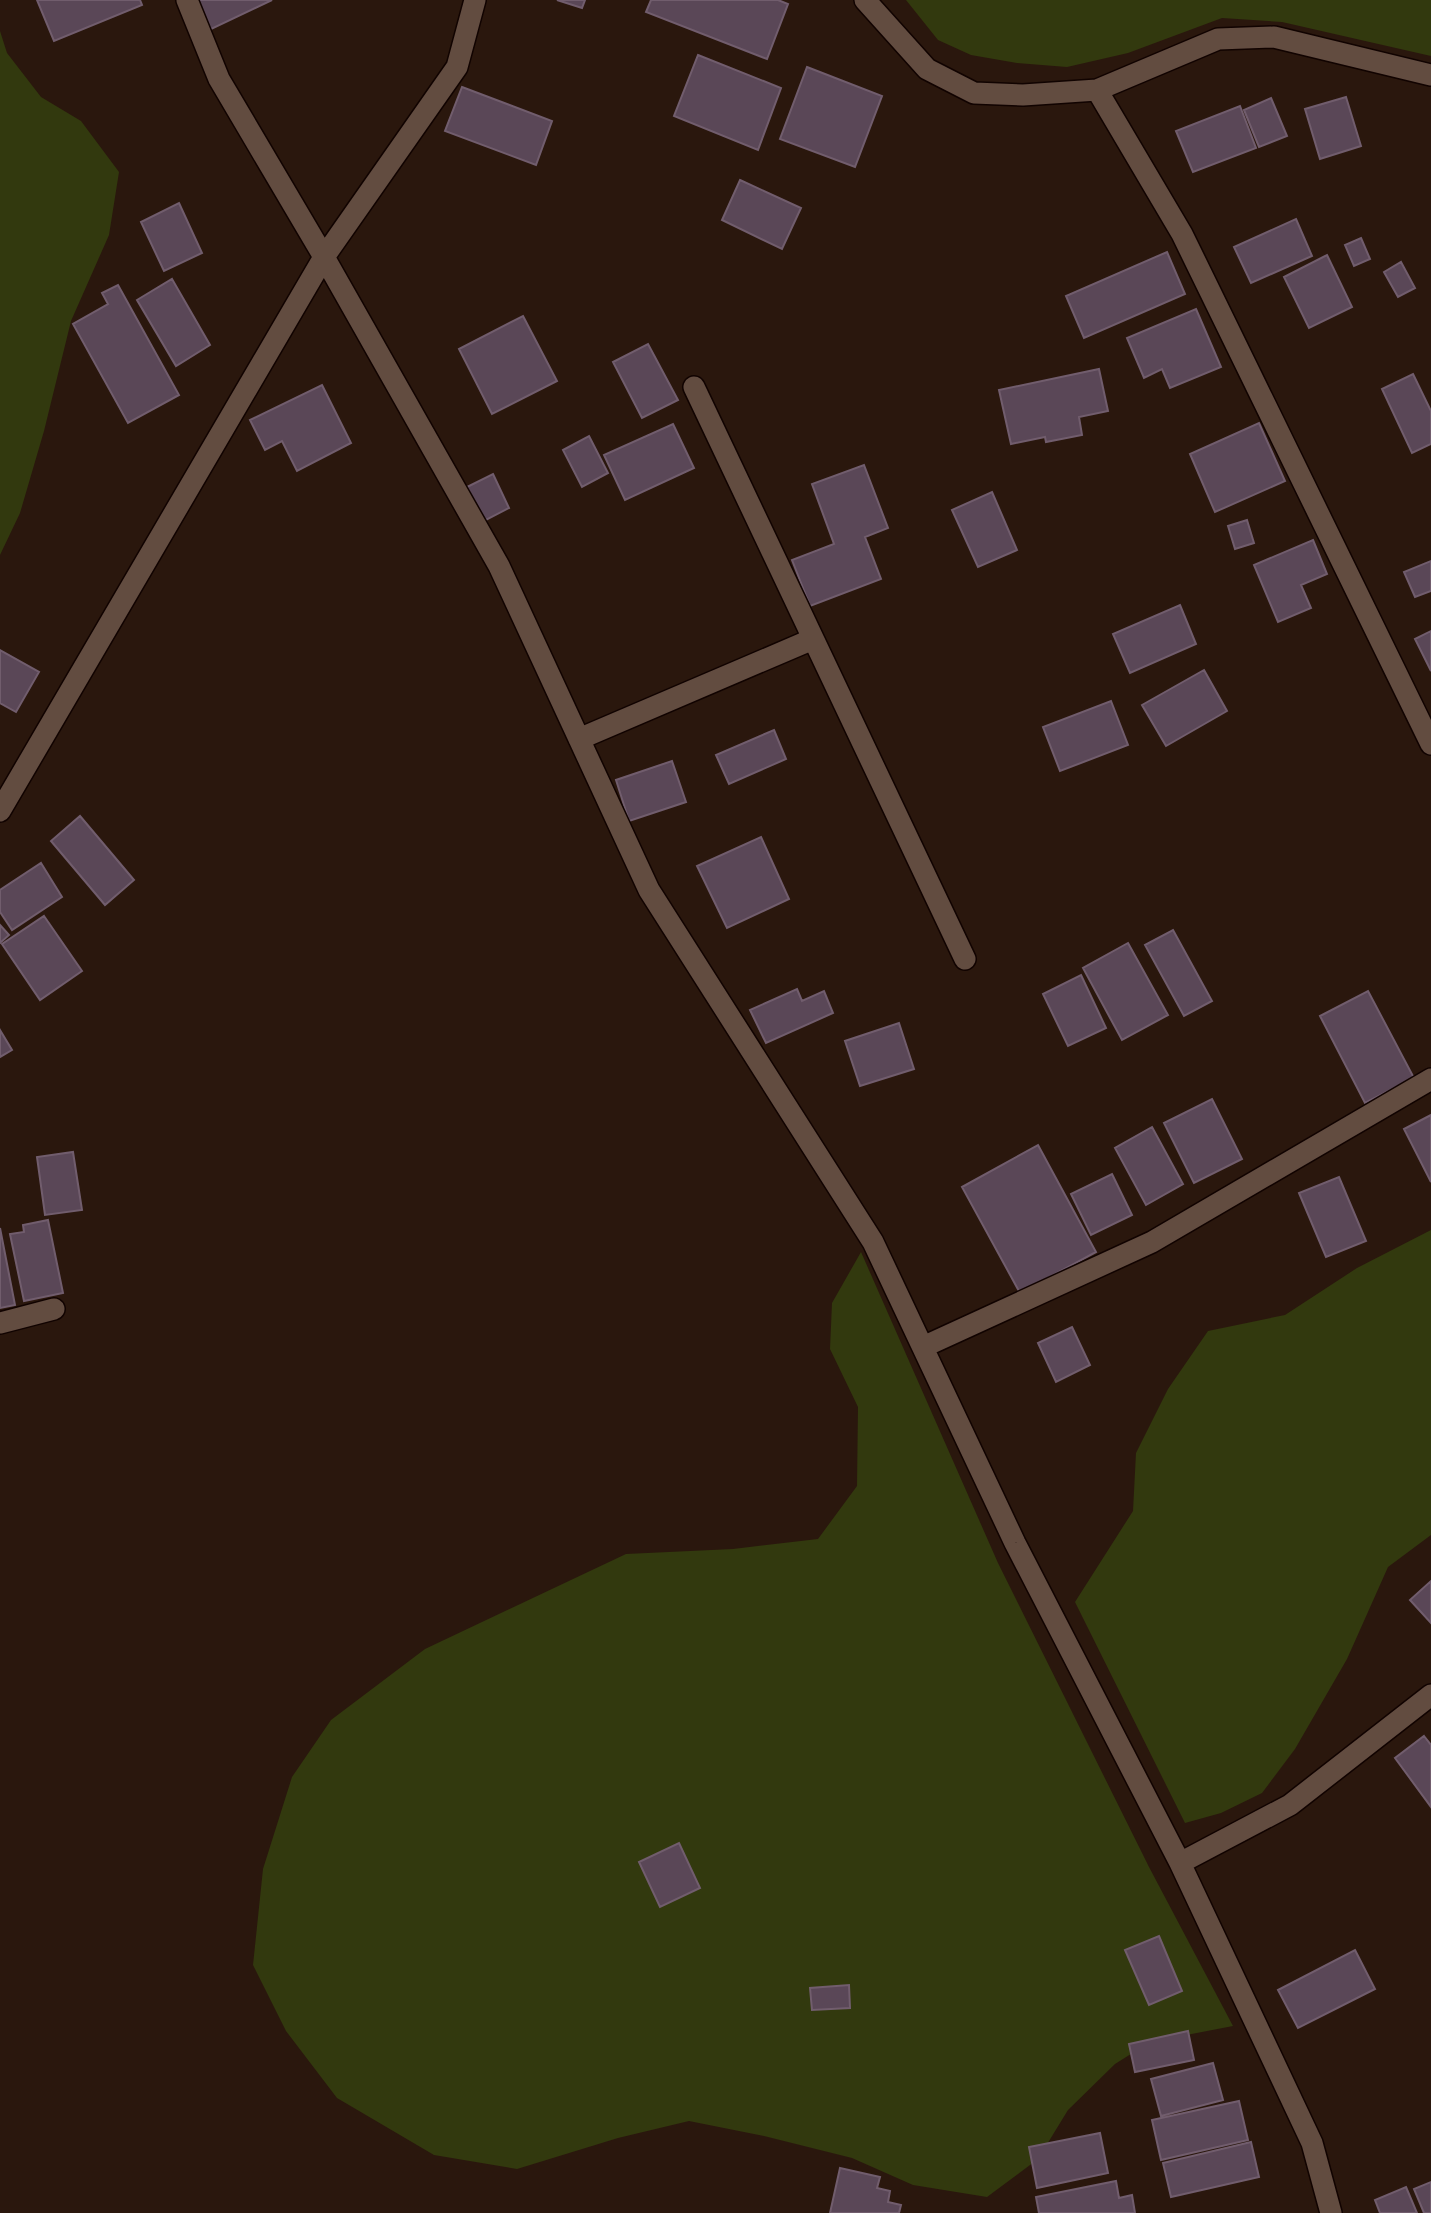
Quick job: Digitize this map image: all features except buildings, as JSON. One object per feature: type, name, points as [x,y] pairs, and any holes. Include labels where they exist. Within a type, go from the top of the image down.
[{"type":"street","points":[[187,0],[219,79],[324,257],[499,566],[649,890],[873,1242],[1015,1543],[1180,1863],[1312,2143],[1331,2213]]},
{"type":"street","points":[[0,811],[324,257],[457,67],[475,0]]},
{"type":"street","points":[[865,0],[927,69],[974,93],[1023,95],[1097,90],[1219,39],[1274,37],[1431,75]]},
{"type":"street","points":[[1097,90],[1182,234],[1431,744]]},
{"type":"street","points":[[694,387],[965,959]]},
{"type":"street","points":[[579,739],[813,639]]},
{"type":"street","points":[[923,1348],[1152,1242],[1431,1079]]},
{"type":"street","points":[[0,1324],[54,1309]]},
{"type":"street","points":[[1180,1863],[1290,1805],[1431,1695]]},
{"type":"green space","points":[[906,0],[1431,0],[1431,56],[1282,22],[1222,18],[1128,53],[1067,67],[1017,63],[971,55],[938,40]]},
{"type":"green space","points":[[0,31],[7,53],[41,97],[81,121],[119,172],[109,235],[71,321],[44,431],[20,513],[0,555]]},
{"type":"green space","points":[[1431,1230],[1431,1535],[1388,1567],[1347,1659],[1295,1749],[1262,1793],[1221,1813],[1185,1823],[1075,1602],[1133,1511],[1136,1453],[1168,1389],[1208,1331],[1285,1315],[1357,1268]]},
{"type":"green space","points":[[861,1252],[998,1563],[1149,1867],[1233,2026],[1150,2042],[1115,2064],[1068,2110],[1038,2159],[987,2197],[913,2185],[852,2158],[689,2121],[618,2138],[517,2169],[434,2155],[337,2098],[286,2031],[253,1965],[263,1869],[292,1777],[331,1720],[425,1649],[626,1554],[733,1549],[818,1539],[857,1486],[858,1407],[830,1349],[832,1303]]}]
